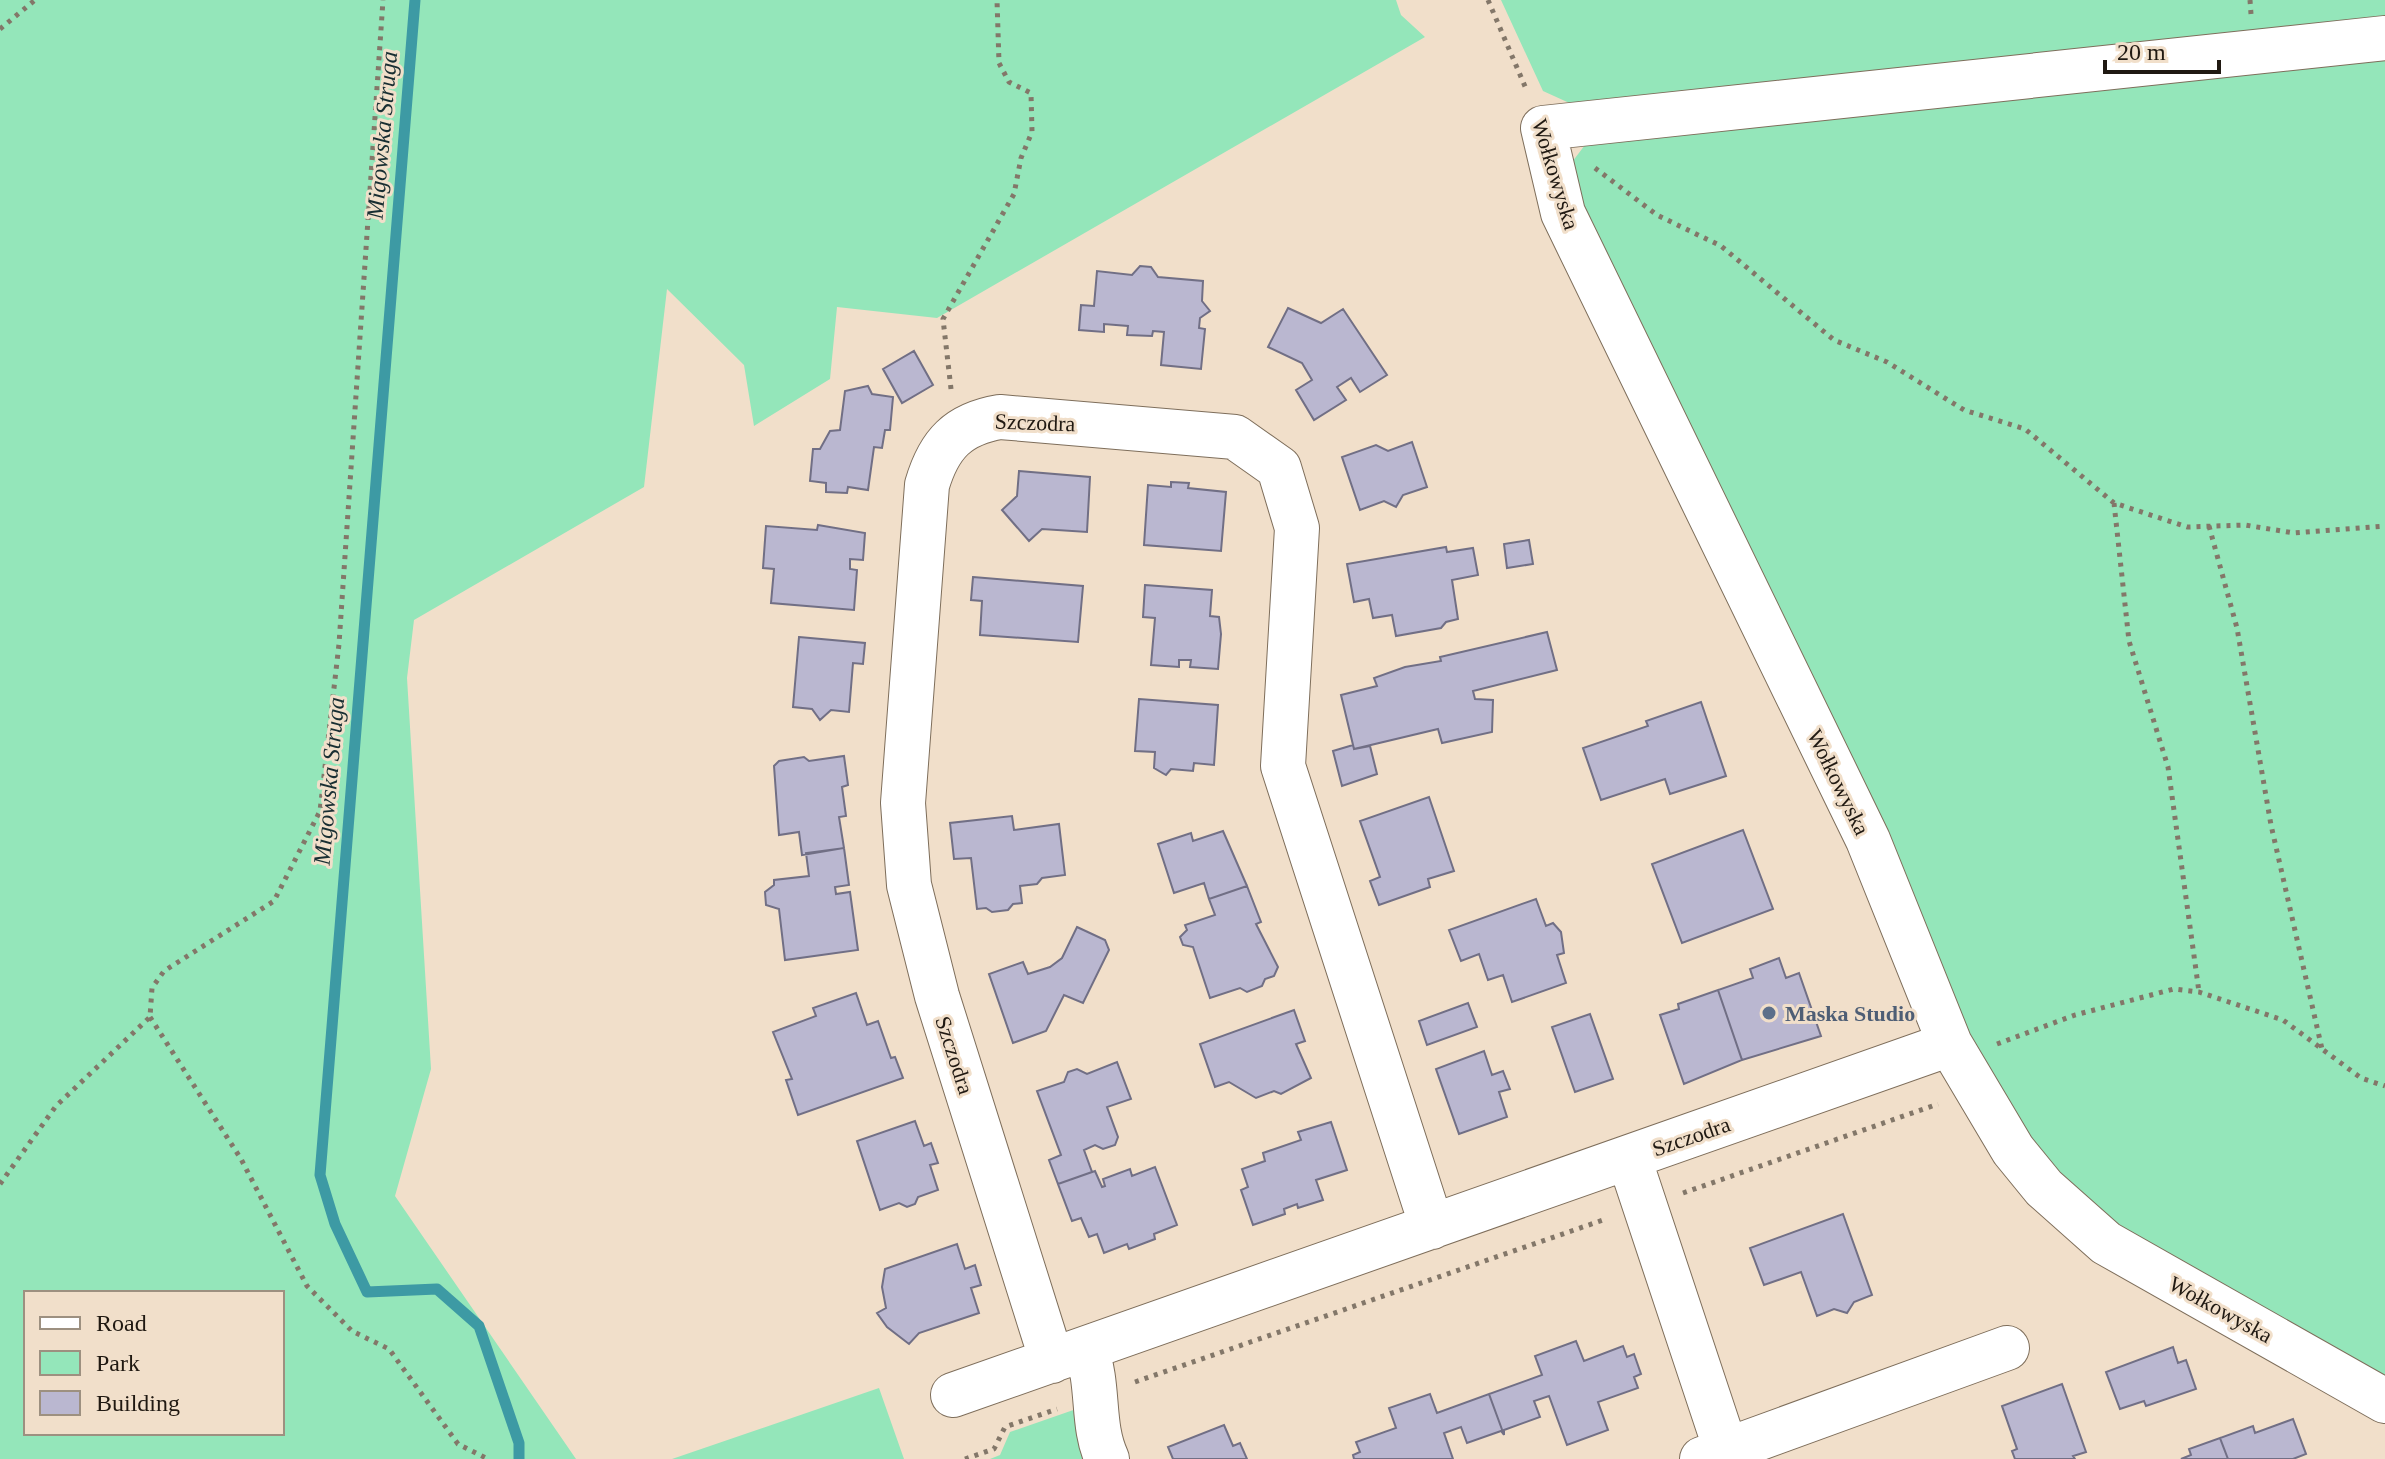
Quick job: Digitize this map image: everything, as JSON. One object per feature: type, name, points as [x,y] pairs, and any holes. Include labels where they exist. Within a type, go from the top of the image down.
[{"type":"street","points":[[1543,128],[2385,38]]},
{"type":"street","name":"Wołkowyska","points":[[1543,128],[1563,213],[1868,840],[1965,1069],[2013,1150],[2044,1188],[2106,1243],[2385,1401]]},
{"type":"street","name":"Szczodra","points":[[1107,1459],[1099,1441],[1097,1395],[1069,1355],[922,945],[904,844],[909,689],[927,485],[934,462],[963,428],[1000,417],[1235,437],[1279,468],[1297,528],[1283,766],[1432,1227]]},
{"type":"street","name":"Szczodra","points":[[953,1395],[1629,1158],[1965,1069]]},
{"type":"street","points":[[1629,1158],[1714,1454],[2007,1348]]},
{"type":"path","points":[[0,29],[35,0]]},
{"type":"path","points":[[383,0],[339,644],[320,811],[274,901],[164,971],[152,988],[150,1017],[241,1159],[307,1286],[352,1331],[389,1349],[458,1444],[488,1459]]},
{"type":"path","points":[[963,428],[953,404],[943,319],[1014,194],[1021,158],[1032,132],[1031,93],[1009,82],[999,63],[997,0]]},
{"type":"path","name":"Wołkowyska","points":[[1488,0],[1543,128]]},
{"type":"path","points":[[1594,167],[1657,215],[1721,246],[1834,340],[1887,362],[1964,410],[2025,429],[2114,503],[2187,527],[2245,525],[2294,533],[2385,526]]},
{"type":"path","points":[[2114,503],[2129,641],[2168,767],[2199,992]]},
{"type":"path","points":[[2209,526],[2237,628],[2271,825],[2322,1049]]},
{"type":"path","points":[[965,1459],[994,1449],[1005,1427],[1645,1206],[1965,1069],[1998,1043],[2075,1015],[2174,989],[2199,992],[2283,1020],[2361,1078],[2385,1086]]},
{"type":"path","points":[[0,1184],[56,1106],[150,1017]]},
{"type":"green space","points":[[0,0],[1396,0],[1401,15],[1425,37],[937,318],[837,307],[830,379],[754,426],[744,365],[667,289],[644,487],[414,620],[407,678],[431,1069],[395,1196],[576,1459],[0,1459]]},
{"type":"green space","points":[[1501,0],[2385,0],[2385,24],[1576,106],[1543,91]]},
{"type":"green space","points":[[2385,49],[2385,1378],[2138,1241],[2085,1204],[2036,1152],[1957,1031],[1576,193],[1569,166],[1585,145]]},
{"type":"green space","points":[[879,1388],[904,1459],[672,1459]]},
{"type":"green space","points":[[1082,1407],[1090,1459],[990,1459],[1000,1455],[1010,1432]]},
{"type":"building","points":[[1140,266],[1151,267],[1158,277],[1203,281],[1202,301],[1210,311],[1200,318],[1199,328],[1205,329],[1201,369],[1161,365],[1164,332],[1153,331],[1152,336],[1127,335],[1128,326],[1104,324],[1104,332],[1079,330],[1081,305],[1094,306],[1097,271],[1132,275]]},
{"type":"building","points":[[1288,308],[1321,323],[1343,309],[1387,375],[1360,392],[1351,378],[1337,387],[1346,400],[1314,420],[1296,390],[1312,380],[1302,363],[1268,347]]},
{"type":"building","points":[[914,351],[933,385],[902,403],[883,369]]},
{"type":"building","points":[[868,386],[872,394],[893,397],[890,430],[885,430],[882,448],[874,447],[868,490],[848,487],[847,493],[826,492],[826,483],[810,481],[813,449],[820,449],[830,431],[840,430],[845,391]]},
{"type":"building","points":[[1412,442],[1427,487],[1403,495],[1396,507],[1384,501],[1360,510],[1342,457],[1376,445],[1388,451]]},
{"type":"building","points":[[1019,471],[1090,477],[1087,532],[1042,529],[1029,541],[1002,510],[1017,496]]},
{"type":"building","points":[[1171,482],[1189,483],[1188,488],[1226,492],[1221,551],[1144,545],[1148,485],[1171,487]]},
{"type":"building","points":[[818,525],[865,533],[863,560],[850,559],[850,569],[857,570],[854,610],[771,603],[774,569],[763,568],[766,526],[817,530]]},
{"type":"building","points":[[1529,540],[1533,564],[1507,568],[1504,544]]},
{"type":"building","points":[[1446,547],[1447,552],[1473,548],[1478,575],[1452,580],[1458,619],[1446,622],[1441,628],[1396,636],[1392,615],[1373,618],[1369,599],[1354,602],[1347,564]]},
{"type":"building","points":[[973,577],[1083,586],[1078,642],[980,635],[982,601],[971,600]]},
{"type":"building","points":[[1145,585],[1212,590],[1210,616],[1219,617],[1221,634],[1218,669],[1190,667],[1191,660],[1179,660],[1179,667],[1151,665],[1155,618],[1143,617]]},
{"type":"building","points":[[1547,632],[1557,670],[1473,691],[1475,699],[1493,700],[1492,732],[1442,743],[1438,729],[1354,749],[1341,695],[1377,686],[1374,678],[1405,667],[1441,661],[1440,657]]},
{"type":"building","points":[[799,637],[865,643],[863,664],[853,663],[849,712],[831,710],[820,720],[812,709],[793,707]]},
{"type":"building","points":[[1139,699],[1218,705],[1214,765],[1194,763],[1193,771],[1171,769],[1166,775],[1154,768],[1155,752],[1135,751]]},
{"type":"building","points":[[1701,702],[1726,776],[1670,794],[1665,779],[1601,800],[1583,748],[1648,726],[1646,721]]},
{"type":"building","points":[[1353,745],[1354,749],[1370,746],[1377,774],[1342,786],[1333,751]]},
{"type":"building","points":[[844,756],[848,785],[842,787],[846,816],[839,817],[844,848],[802,855],[799,832],[779,835],[774,766],[779,761],[804,757],[809,761]]},
{"type":"building","points":[[1429,797],[1454,871],[1428,879],[1430,887],[1379,905],[1370,881],[1380,877],[1360,821]]},
{"type":"building","points":[[1012,816],[1014,830],[1059,824],[1065,875],[1042,878],[1037,884],[1020,886],[1022,903],[1013,904],[1008,910],[992,912],[986,908],[977,909],[971,858],[954,859],[950,823]]},
{"type":"building","points":[[1743,830],[1773,909],[1682,943],[1652,864]]},
{"type":"building","points":[[1223,831],[1247,886],[1209,899],[1204,883],[1174,893],[1158,844],[1191,833],[1193,841]]},
{"type":"building","points":[[844,848],[849,885],[835,887],[836,894],[850,892],[858,950],[785,960],[779,909],[766,905],[765,892],[774,885],[774,880],[809,876],[806,853]]},
{"type":"building","points":[[1247,886],[1261,922],[1256,924],[1278,967],[1274,976],[1265,979],[1262,986],[1247,992],[1240,988],[1210,998],[1193,947],[1183,945],[1180,937],[1187,930],[1185,925],[1215,915],[1209,899]]},
{"type":"building","points":[[1536,899],[1546,926],[1553,923],[1561,932],[1564,953],[1557,955],[1566,983],[1512,1002],[1503,975],[1488,980],[1479,954],[1461,961],[1449,930]]},
{"type":"building","points":[[1077,927],[1105,940],[1109,950],[1083,1003],[1064,995],[1046,1031],[1013,1043],[989,974],[1023,962],[1028,974],[1050,967],[1062,958]]},
{"type":"building","name":"Maska Studio","points":[[1779,958],[1786,978],[1799,973],[1821,1036],[1742,1060],[1718,990],[1753,978],[1750,969]]},
{"type":"building","points":[[1718,990],[1742,1060],[1684,1084],[1660,1015],[1679,1009],[1678,1004]]},
{"type":"building","points":[[856,993],[867,1025],[878,1021],[891,1058],[895,1057],[903,1078],[798,1115],[786,1080],[792,1079],[773,1032],[816,1016],[813,1008]]},
{"type":"building","points":[[1468,1003],[1477,1027],[1427,1045],[1419,1021]]},
{"type":"building","points":[[1294,1010],[1305,1041],[1296,1044],[1311,1078],[1281,1094],[1274,1091],[1256,1098],[1229,1082],[1215,1087],[1200,1044]]},
{"type":"building","points":[[1590,1014],[1613,1079],[1575,1092],[1552,1027]]},
{"type":"building","points":[[1484,1051],[1492,1075],[1503,1071],[1510,1089],[1499,1092],[1507,1117],[1459,1134],[1436,1069]]},
{"type":"building","points":[[1117,1062],[1131,1099],[1107,1107],[1118,1137],[1115,1145],[1103,1149],[1095,1145],[1084,1150],[1092,1172],[1058,1184],[1049,1160],[1061,1155],[1037,1091],[1064,1082],[1068,1072],[1077,1069],[1087,1074]]},
{"type":"building","points":[[915,1121],[924,1146],[931,1143],[938,1163],[930,1165],[938,1190],[918,1197],[915,1204],[907,1207],[899,1203],[880,1210],[857,1141]]},
{"type":"building","points":[[1331,1122],[1347,1170],[1316,1180],[1323,1200],[1298,1208],[1297,1204],[1284,1209],[1285,1214],[1253,1225],[1241,1190],[1248,1187],[1242,1169],[1265,1161],[1263,1153],[1301,1140],[1298,1132]]},
{"type":"building","points":[[1155,1167],[1177,1225],[1154,1234],[1155,1239],[1129,1249],[1127,1244],[1104,1253],[1097,1234],[1089,1237],[1081,1218],[1072,1221],[1058,1184],[1095,1171],[1102,1187],[1105,1186],[1103,1179],[1130,1169],[1132,1176]]},
{"type":"building","points":[[1843,1214],[1872,1295],[1854,1302],[1847,1313],[1834,1309],[1817,1316],[1801,1272],[1764,1285],[1750,1248]]},
{"type":"building","points":[[957,1244],[965,1269],[975,1265],[981,1285],[971,1288],[979,1313],[919,1333],[909,1344],[887,1327],[877,1313],[886,1308],[882,1287],[885,1269]]},
{"type":"building","points":[[1576,1341],[1584,1361],[1623,1346],[1627,1357],[1634,1354],[1641,1374],[1634,1377],[1638,1388],[1598,1402],[1608,1430],[1567,1445],[1549,1396],[1534,1401],[1540,1417],[1504,1430],[1504,1435],[1489,1394],[1542,1375],[1535,1356]]},
{"type":"building","points":[[2173,1347],[2178,1363],[2186,1360],[2196,1389],[2146,1406],[2144,1401],[2120,1409],[2106,1372]]},
{"type":"building","points":[[2062,1384],[2086,1452],[2073,1456],[2075,1459],[2015,1459],[2012,1451],[2017,1449],[2002,1406]]},
{"type":"building","points":[[1430,1394],[1437,1413],[1489,1394],[1504,1435],[1501,1431],[1467,1443],[1461,1427],[1444,1433],[1453,1459],[1354,1459],[1353,1455],[1360,1452],[1356,1442],[1396,1428],[1389,1408]]},
{"type":"building","points":[[2293,1419],[2306,1454],[2293,1459],[2228,1459],[2220,1438],[2253,1426],[2255,1433]]},
{"type":"building","points":[[1224,1425],[1233,1446],[1240,1443],[1247,1459],[1173,1459],[1168,1447]]},
{"type":"building","points":[[2220,1438],[2228,1459],[2181,1459],[2191,1455],[2189,1449]]},
{"type":"waterway","name":"Migowska Struga","points":[[415,0],[320,1175],[335,1224],[367,1292],[437,1289],[479,1326],[519,1443],[519,1459]]},
{"type":"place","name":"Maska Studio","points":[[1769,1013]]}]
